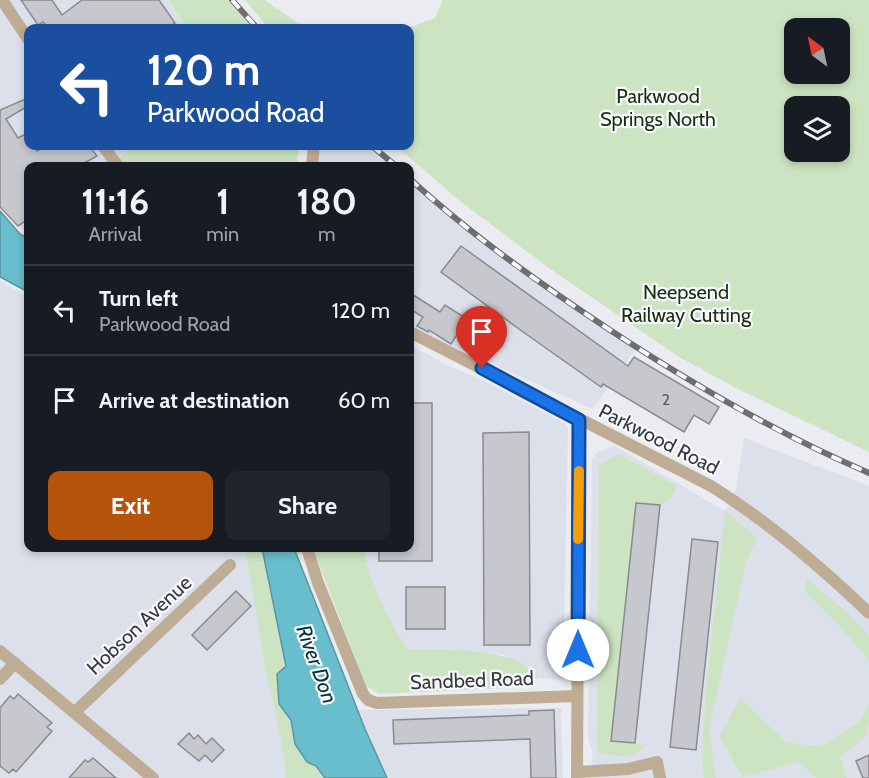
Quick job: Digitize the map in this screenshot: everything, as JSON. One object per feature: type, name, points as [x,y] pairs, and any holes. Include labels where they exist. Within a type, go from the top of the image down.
[{"type":"street","points":[[2,0],[24,33]]},
{"type":"street","name":"Parkwood Road","points":[[414,334],[711,486],[752,512],[830,575],[869,613]]},
{"type":"street","points":[[579,420],[577,775],[628,769],[657,762],[660,778]]},
{"type":"street","name":"Sandbed Road","points":[[308,552],[318,583],[363,694],[368,700],[377,703],[577,696]]},
{"type":"street","name":"Hobson Avenue","points":[[75,712],[230,565]]},
{"type":"street","points":[[0,651],[153,778]]},
{"type":"street","points":[[0,679],[15,663]]},
{"type":"shaded area","points":[[0,0],[168,0],[185,23],[24,24],[24,150],[131,150],[119,157],[122,162],[24,162],[23,230],[0,205]]},
{"type":"shaded area","points":[[320,150],[379,150],[393,162],[319,162]]},
{"type":"shaded area","points":[[414,180],[473,231],[635,350],[593,409],[458,349],[414,335]]},
{"type":"shaded area","points":[[0,280],[24,295],[24,552],[245,552],[254,588],[263,657],[284,752],[286,778],[0,778]]},
{"type":"shaded area","points":[[414,346],[446,365],[478,378],[564,423],[568,428],[563,680],[539,678],[532,668],[501,654],[406,649],[378,600],[364,552],[414,552]]},
{"type":"shaded area","points":[[744,438],[869,486],[869,778],[588,778],[593,755],[588,738],[592,459],[598,452],[615,446],[725,511],[736,489]]},
{"type":"shaded area","points":[[561,708],[563,778],[387,778],[358,710]]},
{"type":"green space","points":[[168,0],[228,0],[249,24],[183,24]]},
{"type":"green space","points":[[245,0],[265,0],[299,24],[265,24]]},
{"type":"green space","points":[[443,0],[869,0],[869,452],[736,388],[679,357],[546,266],[460,201],[401,150],[414,150],[414,26],[435,18]]},
{"type":"green space","points":[[131,150],[299,150],[297,162],[122,162],[119,157]]},
{"type":"green space","points":[[619,454],[677,486],[674,494],[666,502],[661,504],[636,503],[611,741],[646,745],[630,756],[598,753],[597,741],[599,466]]},
{"type":"green space","points":[[725,511],[757,538],[746,562],[709,729],[716,778],[704,778],[702,757],[706,689]]},
{"type":"green space","points":[[245,552],[263,552],[286,667],[279,704],[291,720],[295,744],[325,778],[286,778]]},
{"type":"green space","points":[[294,552],[364,552],[380,600],[407,649],[459,650],[497,655],[529,667],[539,678],[516,682],[507,688],[379,694],[366,686],[315,554],[294,554]]},
{"type":"green space","points":[[806,578],[842,608],[869,635],[869,661],[839,625],[806,592]]},
{"type":"green space","points":[[740,698],[786,742],[820,747],[858,723],[869,705],[865,736],[840,757],[847,778],[817,778],[798,762],[742,777],[720,736]]},
{"type":"water","points":[[0,211],[24,236],[24,290],[0,277]]},
{"type":"water","name":"River Don","points":[[263,552],[296,552],[365,729],[387,778],[325,778],[316,766],[307,762],[295,744],[291,720],[279,704],[277,674],[286,666]]},
{"type":"building","points":[[21,0],[52,0],[62,15],[82,0],[159,0],[175,23],[45,24],[43,22],[37,24]]},
{"type":"building","points":[[24,100],[24,108],[6,119],[18,138],[24,135],[24,150],[92,150],[97,156],[86,162],[24,162],[24,222],[18,226],[0,207],[0,110]]},
{"type":"building","points":[[461,246],[628,366],[634,357],[719,407],[709,424],[694,415],[684,432],[603,384],[601,387],[519,329],[441,272]]},
{"type":"building","points":[[414,296],[440,312],[445,305],[467,319],[451,344],[429,330],[428,332],[417,326],[423,317],[414,311]]},
{"type":"building","points":[[414,403],[432,403],[432,561],[379,561],[379,552],[414,552]]},
{"type":"building","points":[[529,432],[530,645],[484,645],[483,433]]},
{"type":"building","points":[[636,503],[660,505],[635,743],[611,741]]},
{"type":"building","points":[[692,539],[718,542],[696,750],[670,747]]},
{"type":"building","points":[[406,587],[445,587],[445,629],[406,629]]},
{"type":"building","points":[[236,591],[251,606],[207,650],[192,635]]},
{"type":"building","points":[[18,694],[52,723],[47,727],[52,731],[16,772],[13,769],[9,773],[0,766],[0,708],[10,696],[14,699]]},
{"type":"building","points":[[554,710],[556,778],[531,778],[530,739],[394,744],[393,720],[529,715],[529,711]]},
{"type":"building","points":[[189,733],[194,739],[198,735],[206,744],[212,738],[224,750],[212,762],[205,755],[199,761],[178,744]]},
{"type":"building","points":[[869,755],[869,778],[863,778],[856,761]]},
{"type":"building","points":[[93,758],[116,778],[69,778],[85,760],[88,762]]},
{"type":"railway","points":[[232,0],[253,24]]},
{"type":"railway","points":[[377,150],[391,162]]},
{"type":"railway","points":[[414,182],[457,220],[507,258],[641,350],[769,425],[869,473]]},
{"type":"slow traffic","points":[[578,539],[579,471]]},
{"type":"route","points":[[482,368],[579,420],[578,650]]},
{"type":"park label","name":"Parkwood Springs North","points":[[658,108]]},
{"type":"park label","name":"Neepsend Railway Cutting","points":[[686,304]]}]
